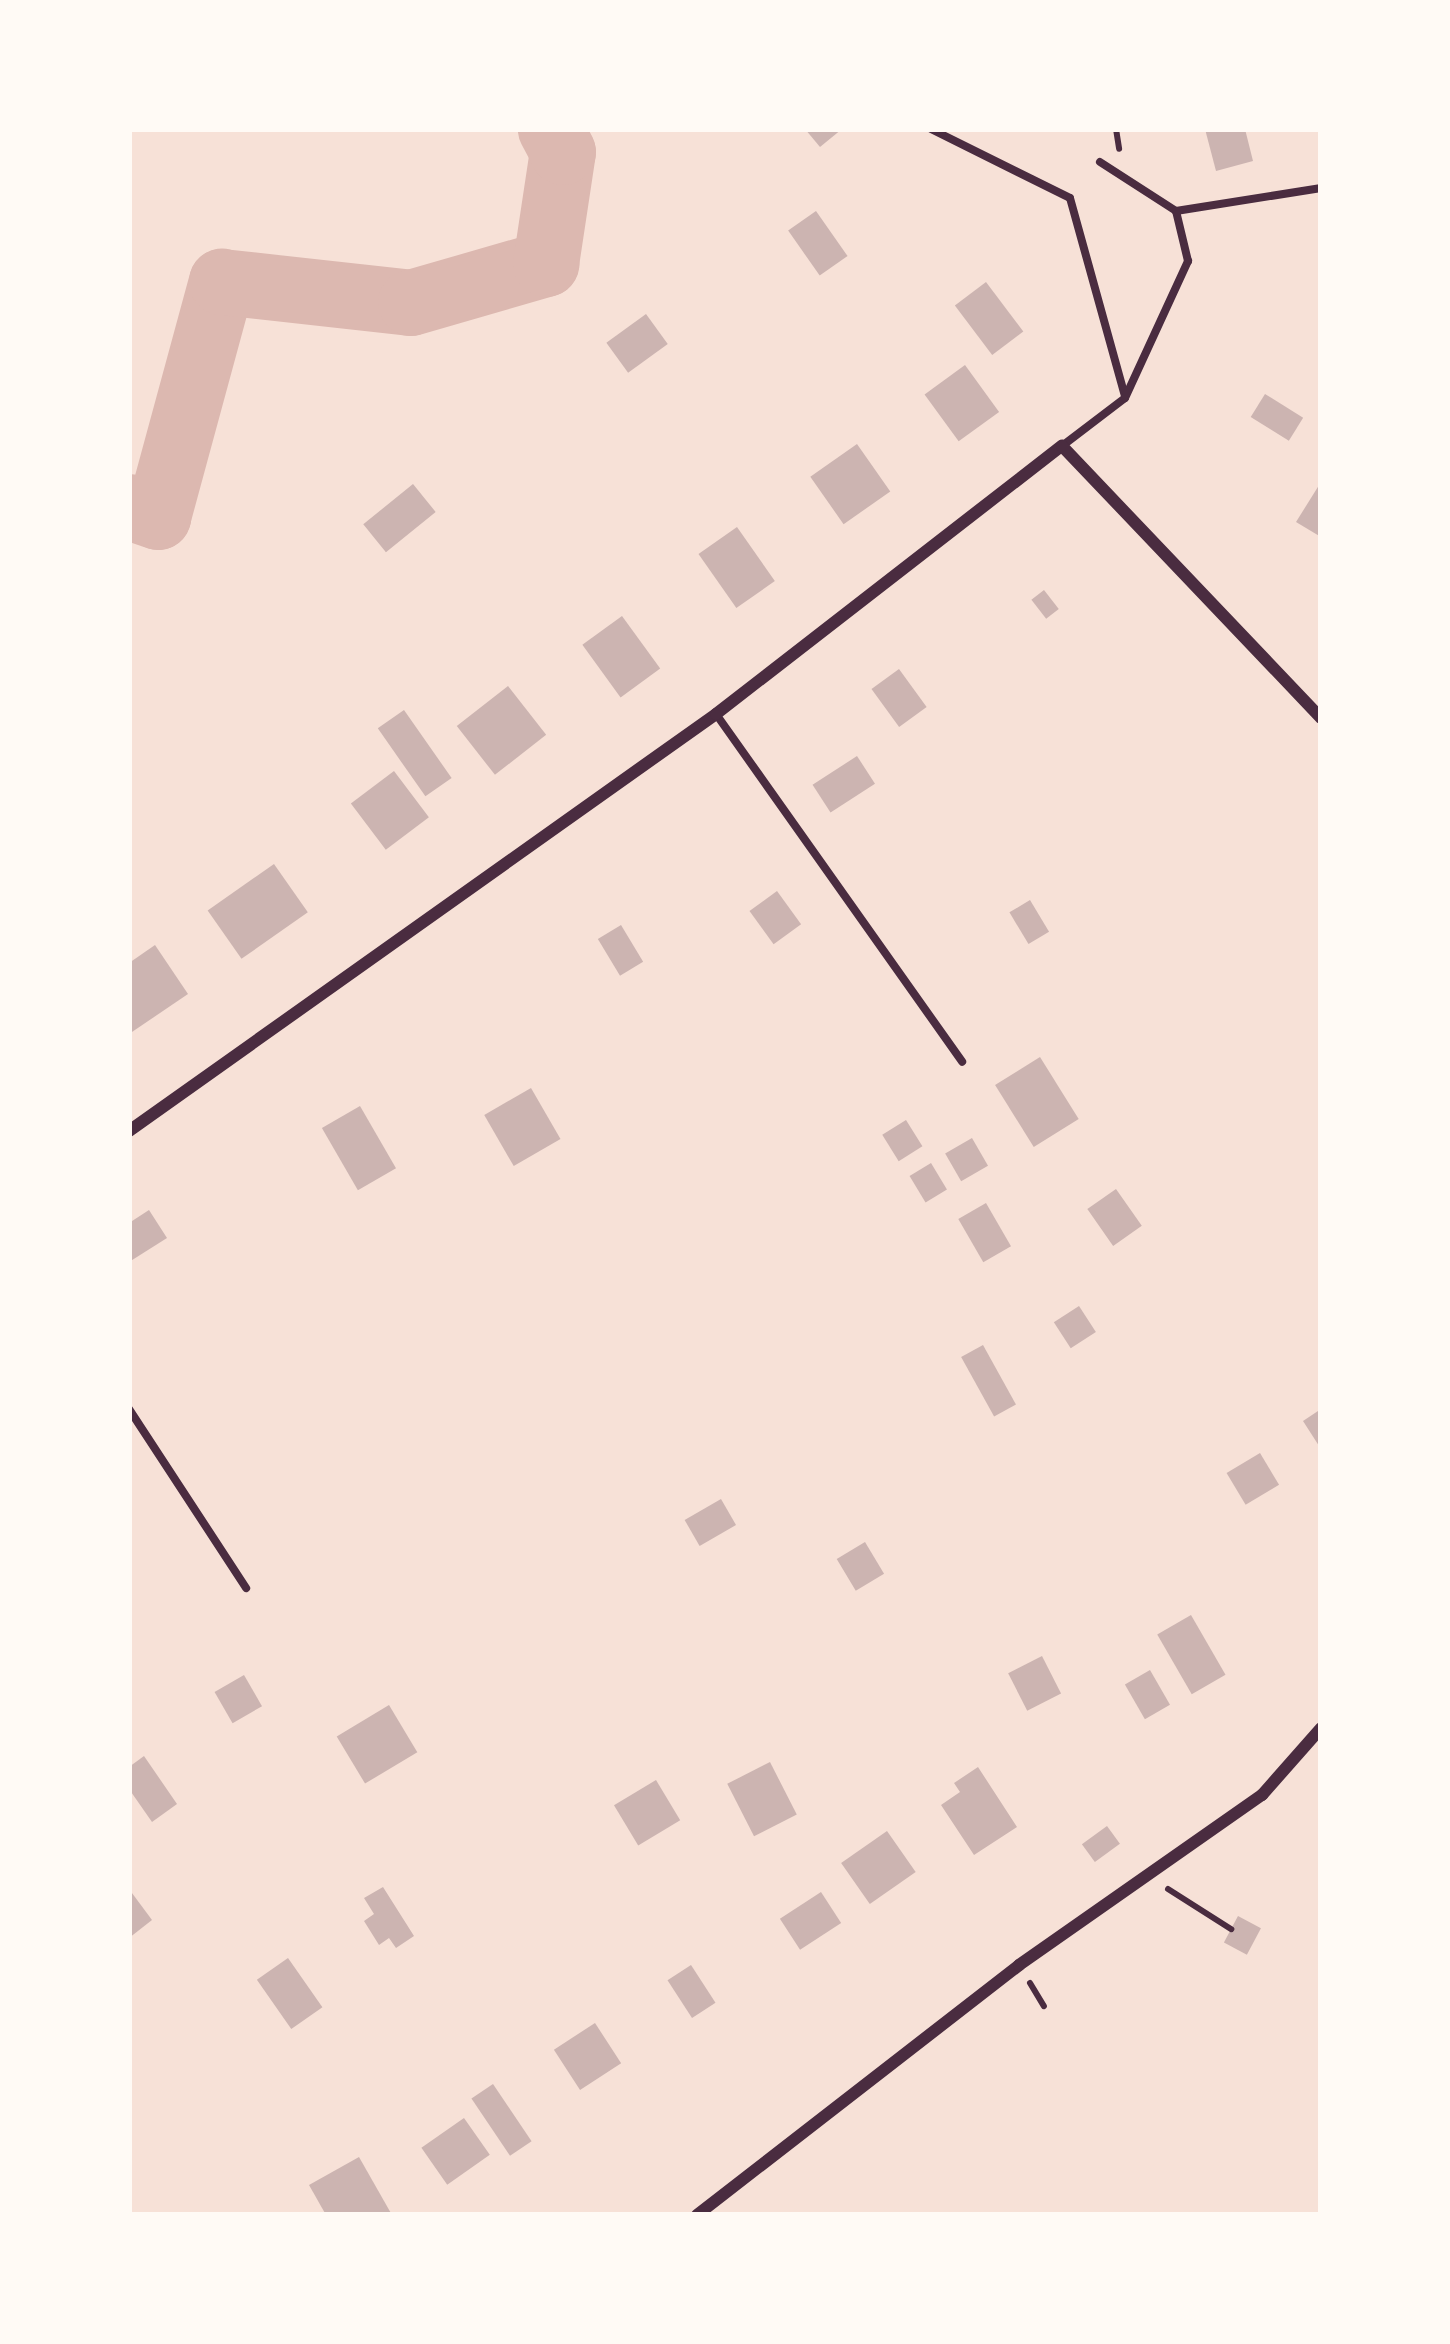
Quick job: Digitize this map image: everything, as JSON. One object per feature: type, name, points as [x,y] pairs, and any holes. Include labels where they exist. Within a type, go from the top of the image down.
[{"type":"street","points":[[129,1131],[716,714],[1062,446],[1321,718]]},
{"type":"street","points":[[697,2215],[1147,1875],[1262,1795],[1321,1728]]},
{"type":"lane","points":[[931,129],[1070,198],[1125,398]]},
{"type":"lane","points":[[1100,162],[1176,211],[1321,188]]},
{"type":"lane","points":[[1062,446],[1125,398],[1188,261],[1176,211]]},
{"type":"lane","points":[[716,714],[962,1062]]},
{"type":"lane","points":[[129,1409],[246,1588]]},
{"type":"path","points":[[1147,1875],[1231,1929]]},
{"type":"building","points":[[805,129],[842,129],[820,147]]},
{"type":"building","points":[[1205,129],[1245,129],[1253,161],[1216,171]]},
{"type":"building","points":[[816,211],[848,256],[820,276],[788,231]]},
{"type":"building","points":[[986,282],[1023,332],[992,355],[955,305]]},
{"type":"building","points":[[646,314],[668,344],[628,373],[606,343]]},
{"type":"building","points":[[965,365],[999,412],[959,441],[925,394]]},
{"type":"building","points":[[1265,394],[1303,418],[1289,441],[1251,417]]},
{"type":"building","points":[[857,444],[890,492],[844,524],[810,477]]},
{"type":"building","points":[[1321,482],[1321,537],[1296,522]]},
{"type":"building","points":[[413,484],[436,512],[386,552],[363,524]]},
{"type":"building","points":[[737,527],[775,581],[736,608],[698,554]]},
{"type":"building","points":[[1044,590],[1059,609],[1046,619],[1031,600]]},
{"type":"building","points":[[622,616],[660,669],[621,697],[582,645]]},
{"type":"building","points":[[899,669],[927,707],[899,727],[871,689]]},
{"type":"building","points":[[508,686],[546,735],[495,775],[457,726]]},
{"type":"building","points":[[404,710],[452,778],[425,796],[378,728]]},
{"type":"building","points":[[857,756],[875,784],[831,813],[813,785]]},
{"type":"building","points":[[394,771],[429,817],[386,850],[351,803]]},
{"type":"building","points":[[274,864],[308,912],[241,959],[208,910]]},
{"type":"building","points":[[777,891],[801,924],[774,944],[749,911]]},
{"type":"building","points":[[1030,900],[1049,932],[1028,944],[1009,912]]},
{"type":"building","points":[[621,925],[643,962],[620,976],[598,939]]},
{"type":"building","points":[[155,945],[188,994],[129,1034],[129,963]]},
{"type":"building","points":[[1040,1057],[1079,1119],[1034,1147],[995,1085]]},
{"type":"building","points":[[531,1088],[560,1139],[514,1166],[484,1115]]},
{"type":"building","points":[[360,1106],[396,1168],[358,1190],[322,1128]]},
{"type":"building","points":[[906,1120],[922,1146],[899,1161],[882,1135]]},
{"type":"building","points":[[972,1138],[988,1166],[961,1181],[945,1154]]},
{"type":"building","points":[[931,1163],[947,1190],[926,1202],[910,1176]]},
{"type":"building","points":[[1116,1189],[1142,1226],[1113,1246],[1087,1209]]},
{"type":"building","points":[[986,1203],[1011,1246],[983,1262],[958,1219]]},
{"type":"building","points":[[149,1210],[167,1238],[129,1262],[129,1223]]},
{"type":"building","points":[[1079,1306],[1096,1332],[1071,1348],[1054,1322]]},
{"type":"building","points":[[983,1345],[1016,1404],[994,1417],[961,1357]]},
{"type":"building","points":[[1321,1409],[1321,1449],[1303,1421]]},
{"type":"building","points":[[1260,1453],[1279,1485],[1246,1505],[1227,1473]]},
{"type":"building","points":[[721,1499],[736,1525],[700,1546],[685,1520]]},
{"type":"building","points":[[865,1542],[884,1574],[856,1591],[837,1559]]},
{"type":"building","points":[[1191,1615],[1226,1675],[1192,1694],[1157,1634]]},
{"type":"building","points":[[1042,1656],[1061,1693],[1027,1711],[1008,1673]]},
{"type":"building","points":[[1150,1670],[1170,1705],[1145,1719],[1125,1684]]},
{"type":"building","points":[[244,1675],[262,1706],[233,1723],[215,1692]]},
{"type":"building","points":[[389,1705],[417,1752],[365,1784],[337,1736]]},
{"type":"building","points":[[144,1756],[177,1804],[152,1822],[129,1789],[129,1767]]},
{"type":"building","points":[[770,1762],[797,1815],[754,1836],[727,1784]]},
{"type":"building","points":[[978,1767],[1017,1827],[974,1855],[941,1805],[960,1792],[954,1783]]},
{"type":"building","points":[[656,1780],[680,1820],[638,1846],[614,1805]]},
{"type":"building","points":[[1107,1826],[1120,1844],[1095,1862],[1082,1844]]},
{"type":"building","points":[[887,1831],[916,1872],[870,1904],[841,1863]]},
{"type":"building","points":[[383,1887],[414,1936],[396,1948],[389,1938],[379,1945],[364,1921],[374,1914],[364,1898]]},
{"type":"building","points":[[129,1889],[152,1920],[129,1938]]},
{"type":"building","points":[[821,1892],[841,1923],[800,1950],[780,1919]]},
{"type":"building","points":[[1238,1916],[1261,1928],[1247,1955],[1224,1942]]},
{"type":"building","points":[[288,1958],[322,2007],[291,2029],[257,1980]]},
{"type":"building","points":[[691,1965],[716,2003],[692,2018],[668,1980]]},
{"type":"building","points":[[595,2023],[621,2063],[580,2090],[554,2050]]},
{"type":"building","points":[[493,2084],[532,2141],[510,2156],[471,2099]]},
{"type":"building","points":[[464,2118],[490,2155],[447,2185],[421,2148]]},
{"type":"building","points":[[359,2157],[392,2215],[326,2215],[309,2185]]},
{"type":"waterway","points":[[129,507],[158,517],[222,282],[411,303],[546,264],[563,152],[551,129]]}]
